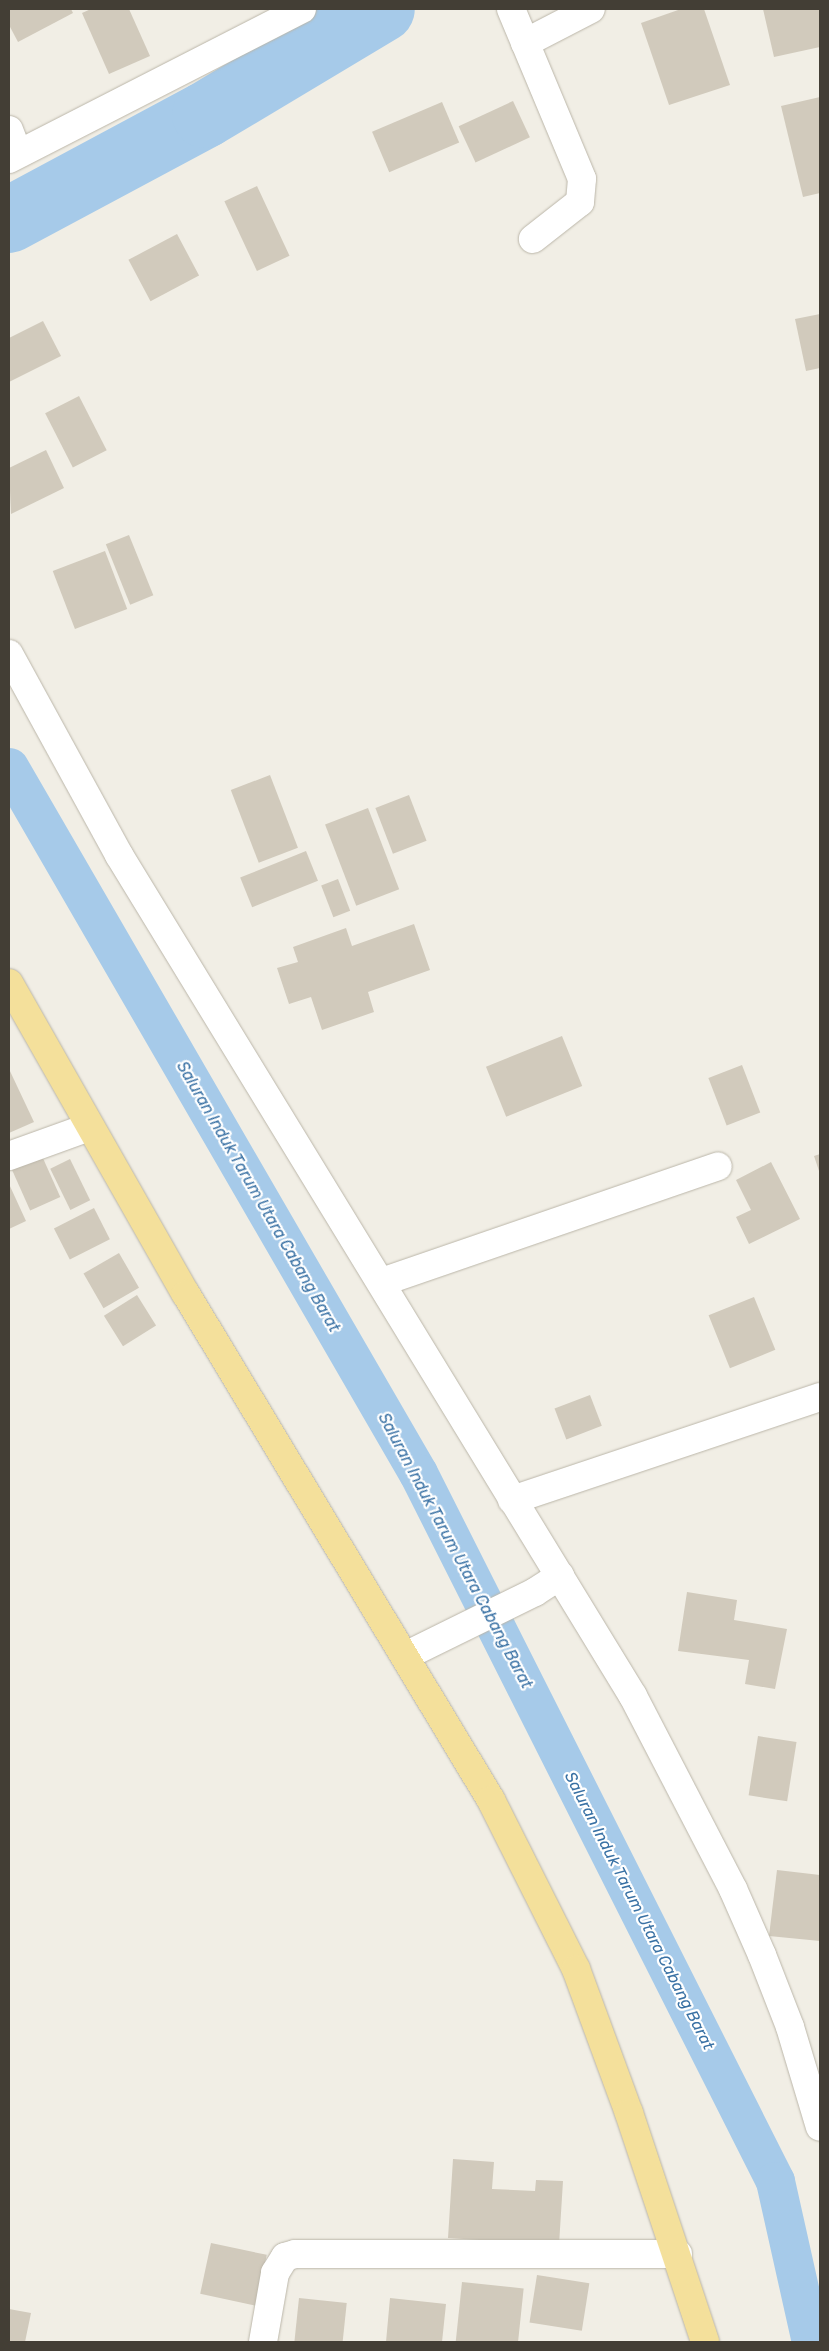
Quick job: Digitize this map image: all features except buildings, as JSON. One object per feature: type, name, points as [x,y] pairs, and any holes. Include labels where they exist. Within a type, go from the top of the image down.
[{"type":"main road","points":[[9,983],[89,1127],[491,1800],[576,1969],[678,2254],[705,2342]]},
{"type":"street","points":[[12,147],[302,9]]},
{"type":"street","points":[[511,9],[582,186],[580,202],[533,239]]},
{"type":"street","points":[[525,43],[591,9]]},
{"type":"street","points":[[9,654],[119,855],[382,1282],[512,1500],[633,1696],[732,1889],[790,2028],[820,2127]]},
{"type":"street","points":[[9,1156],[89,1127]]},
{"type":"street","points":[[382,1282],[718,1166]]},
{"type":"street","points":[[512,1500],[820,1397]]},
{"type":"street","points":[[405,1656],[535,1592],[560,1576]]},
{"type":"street","points":[[263,2342],[275,2273],[286,2257],[295,2254],[678,2254]]},
{"type":"waterway","points":[[9,220],[205,115],[382,9]]},
{"type":"waterway","name":"Saluran Induk Tarum Utara Cabang Barat","points":[[9,767],[418,1473],[775,2181],[811,2342]]}]
